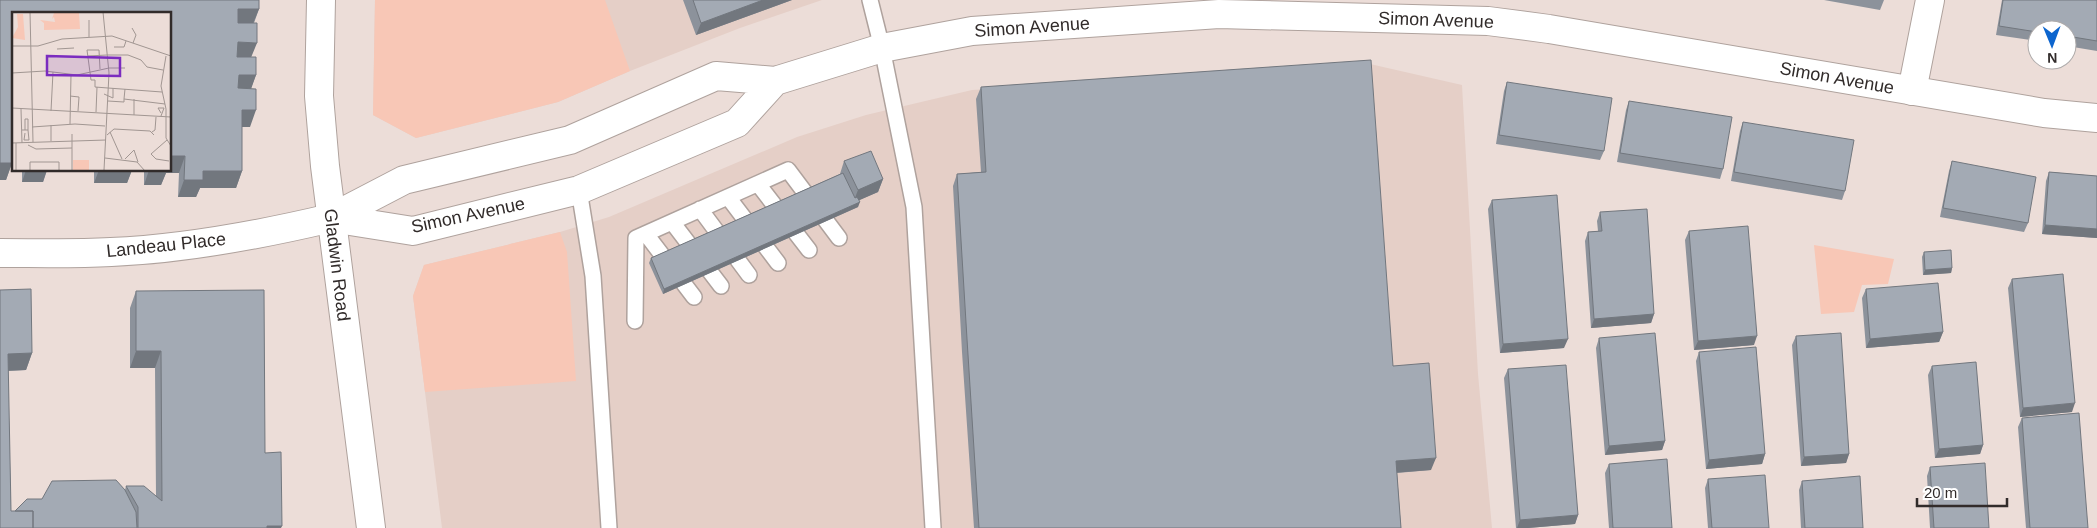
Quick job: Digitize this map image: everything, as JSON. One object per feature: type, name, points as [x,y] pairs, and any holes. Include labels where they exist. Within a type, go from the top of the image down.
[{"type":"street","name":"Gladwin Road","points":[[320,0],[319,96],[331,218],[371,528]]},
{"type":"street","points":[[1912,91],[1930,0]]},
{"type":"street","name":"Simon Avenue","points":[[331,218],[404,180],[570,140],[716,76],[775,81],[882,48],[972,31],[1219,14],[1416,9],[1549,29],[2044,113],[2097,118]]},
{"type":"street","name":"Simon Avenue","points":[[331,218],[413,231],[579,190],[737,123],[775,81]]},
{"type":"street","name":"Landeau Place","points":[[0,252],[113,252],[168,247],[273,232],[331,218]]},
{"type":"lane","points":[[870,0],[882,48],[914,207],[933,528]]},
{"type":"lane","points":[[635,321],[636,238],[788,170],[839,238]]},
{"type":"lane","points":[[758,184],[809,250]]},
{"type":"lane","points":[[579,190],[593,276],[610,528]]},
{"type":"lane","points":[[728,197],[778,263]]},
{"type":"lane","points":[[700,210],[749,275]]},
{"type":"lane","points":[[672,222],[721,286]]},
{"type":"lane","points":[[646,234],[694,297]]},
{"type":"shaded area","points":[[375,0],[822,0],[740,28],[630,71],[558,102],[416,138],[373,115]]},
{"type":"shaded area","points":[[375,0],[605,0],[630,71],[558,102],[416,138],[373,115]]},
{"type":"shaded area","points":[[1370,64],[1462,85],[1478,374],[1492,528],[442,528],[413,296],[424,265],[560,232],[609,217],[797,137],[866,115],[972,90]]},
{"type":"shaded area","points":[[560,232],[567,252],[576,381],[425,392],[413,296],[424,265]]},
{"type":"shaded area","points":[[1814,245],[1894,259],[1888,284],[1862,285],[1854,312],[1821,314]]},
{"type":"building","points":[[0,0],[259,0],[259,9],[238,9],[238,23],[257,23],[257,43],[238,42],[237,57],[256,57],[256,75],[239,75],[238,88],[256,89],[256,110],[242,110],[242,171],[203,171],[203,180],[184,180],[185,156],[171,156],[171,12],[12,12],[12,163],[0,163]]},
{"type":"building","points":[[693,0],[763,0],[701,23]]},
{"type":"building","points":[[2003,0],[2097,0],[2097,41],[2077,38],[2077,20],[2027,20],[2027,30],[1999,26]]},
{"type":"building","points":[[1371,60],[1393,366],[1429,363],[1436,458],[1396,461],[1401,528],[979,528],[957,174],[986,172],[981,87]]},
{"type":"building","points":[[1507,82],[1612,98],[1604,151],[1499,135]]},
{"type":"building","points":[[1629,101],[1732,117],[1723,169],[1620,153]]},
{"type":"building","points":[[1743,122],[1854,140],[1845,191],[1734,172]]},
{"type":"building","points":[[871,151],[883,179],[858,190],[844,161]]},
{"type":"building","points":[[1952,161],[2036,177],[2028,223],[1943,208]]},
{"type":"building","points":[[2049,172],[2097,176],[2097,229],[2045,225]]},
{"type":"building","points":[[843,173],[855,198],[857,197],[860,202],[664,289],[651,258]]},
{"type":"building","points":[[1557,195],[1568,339],[1503,344],[1492,200]]},
{"type":"building","points":[[1647,209],[1654,314],[1594,319],[1588,232],[1602,231],[1600,212]]},
{"type":"building","points":[[1748,226],[1757,336],[1698,341],[1689,231]]},
{"type":"building","points":[[1951,250],[1952,268],[1925,270],[1924,252]]},
{"type":"building","points":[[2063,274],[2075,403],[2023,408],[2012,279]]},
{"type":"building","points":[[1938,283],[1943,332],[1870,339],[1866,289]]},
{"type":"building","points":[[31,289],[32,353],[8,354],[11,511],[33,511],[33,528],[0,528],[0,290]]},
{"type":"building","points":[[264,290],[265,453],[281,452],[282,526],[267,526],[267,528],[138,528],[138,507],[126,486],[144,486],[162,501],[161,351],[136,351],[136,291]]},
{"type":"building","points":[[1655,333],[1665,441],[1609,446],[1599,338]]},
{"type":"building","points":[[1841,333],[1849,454],[1804,457],[1796,336]]},
{"type":"building","points":[[1756,347],[1765,454],[1709,460],[1699,352]]},
{"type":"building","points":[[1976,362],[1983,445],[1939,449],[1932,366]]},
{"type":"building","points":[[1566,365],[1578,515],[1520,520],[1508,369]]},
{"type":"building","points":[[2079,413],[2088,528],[2030,528],[2022,418]]},
{"type":"building","points":[[1667,459],[1672,528],[1613,528],[1609,464]]},
{"type":"building","points":[[1985,463],[1989,528],[1934,528],[1930,467]]},
{"type":"building","points":[[1765,475],[1769,528],[1712,528],[1708,479]]},
{"type":"building","points":[[1860,476],[1863,528],[1805,528],[1802,481]]},
{"type":"building","points":[[116,480],[125,490],[136,512],[137,528],[33,528],[33,511],[15,511],[27,499],[42,499],[52,481]]}]
